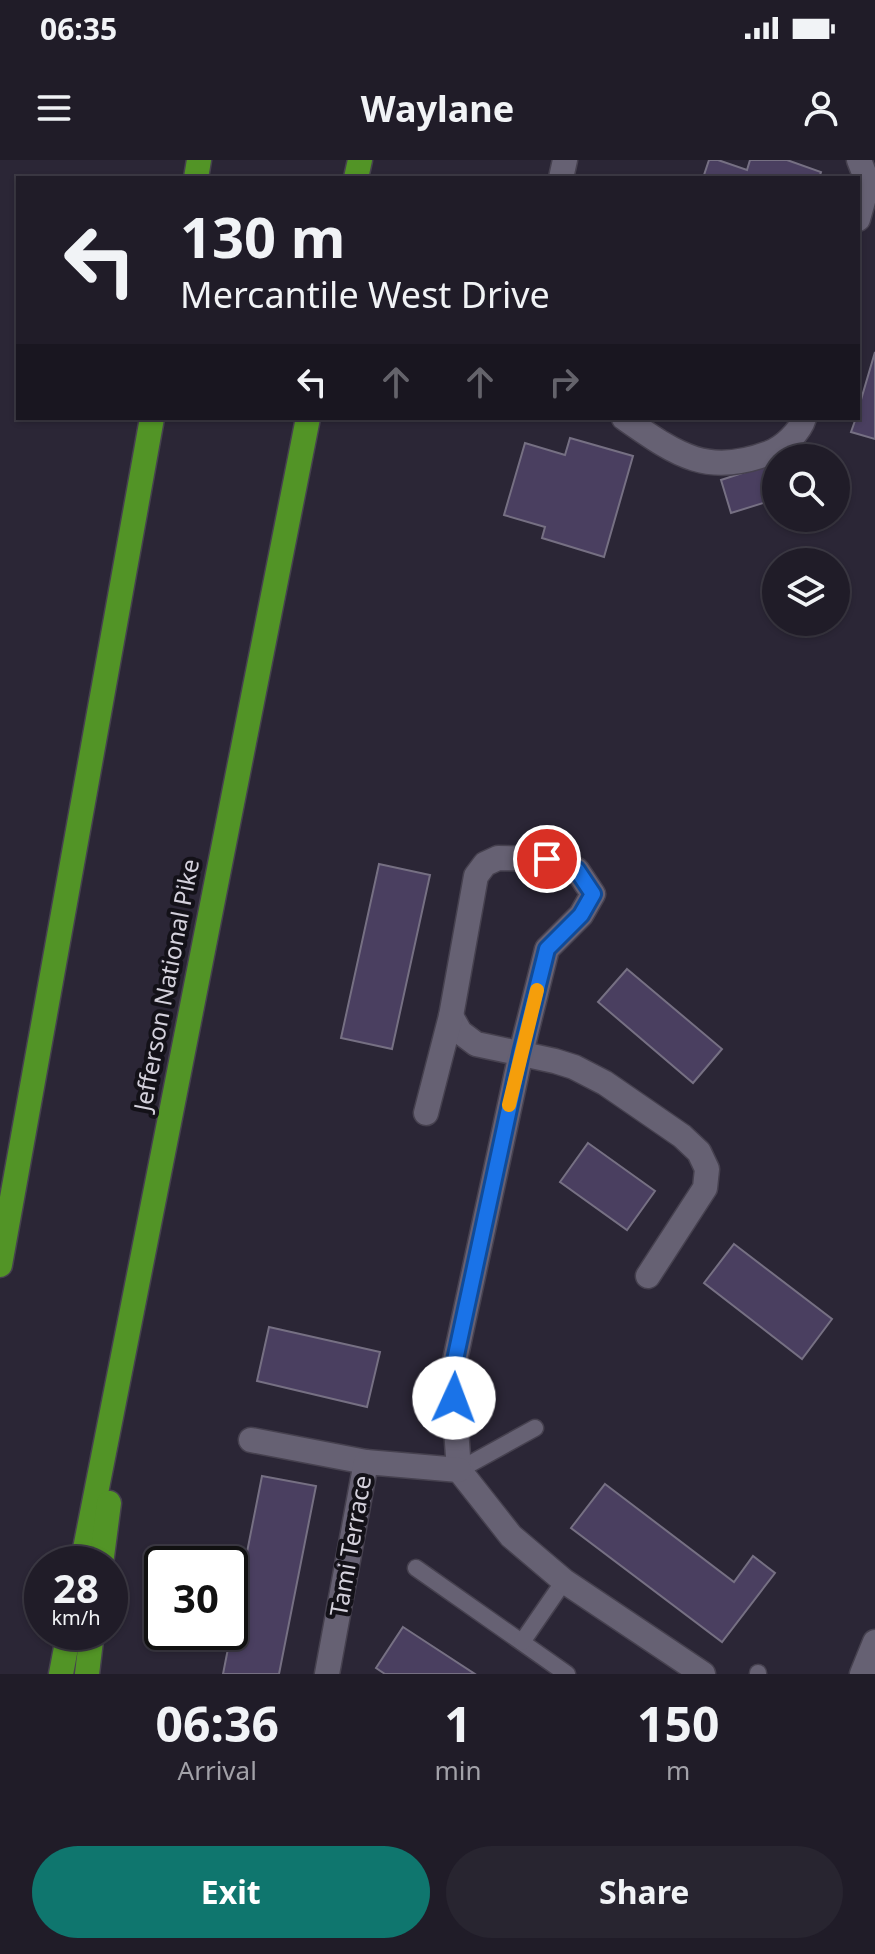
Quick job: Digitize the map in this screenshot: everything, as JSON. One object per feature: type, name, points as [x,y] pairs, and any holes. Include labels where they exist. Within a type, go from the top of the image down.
[{"type":"highway","points":[[0,1265],[152,420]]},
{"type":"highway","name":"Jefferson National Pike","points":[[85,1546],[308,420]]},
{"type":"highway","points":[[103,1546],[139,1268]]},
{"type":"highway","points":[[61,1674],[66,1650]]},
{"type":"highway","points":[[87,1674],[90,1650]]},
{"type":"street","points":[[859,160],[868,183],[860,212]]},
{"type":"street","points":[[627,420],[665,447],[710,464],[746,461],[778,449],[802,426],[804,420]]},
{"type":"street","points":[[426,1113],[451,1016],[476,876],[485,864],[498,858],[547,859],[577,870],[593,894],[581,915],[547,949],[521,1053],[452,1374],[459,1470],[511,1536],[564,1581],[703,1674]]},
{"type":"street","points":[[451,1016],[460,1032],[476,1044],[574,1067],[605,1083],[682,1136],[699,1152],[707,1169],[705,1188],[648,1276]]},
{"type":"street","points":[[251,1440],[366,1462]]},
{"type":"street","name":"Tami Terrace","points":[[327,1674],[366,1462],[459,1470]]},
{"type":"street","points":[[862,1674],[875,1642]]},
{"type":"lane","points":[[459,1470],[535,1428]]},
{"type":"lane","points":[[416,1568],[567,1674]]},
{"type":"lane","points":[[522,1642],[564,1581]]},
{"type":"building","points":[[709,160],[747,170],[750,160],[787,160],[821,172],[820,176],[704,176]]},
{"type":"building","points":[[875,352],[875,439],[851,432],[855,420],[860,420],[860,403]]},
{"type":"building","points":[[570,438],[633,456],[604,557],[542,538],[545,527],[504,515],[525,443],[565,455]]},
{"type":"building","points":[[762,467],[762,503],[731,513],[721,480]]},
{"type":"building","points":[[379,864],[430,875],[392,1049],[341,1038]]},
{"type":"building","points":[[627,969],[722,1049],[693,1083],[598,1002]]},
{"type":"building","points":[[588,1143],[655,1191],[627,1230],[560,1182]]},
{"type":"building","points":[[734,1244],[832,1319],[802,1359],[704,1283]]},
{"type":"building","points":[[269,1327],[380,1352],[367,1407],[257,1381]]},
{"type":"building","points":[[262,1476],[316,1486],[279,1674],[223,1674],[228,1650],[248,1650],[248,1547]]},
{"type":"building","points":[[605,1484],[734,1582],[753,1556],[775,1573],[722,1642],[571,1528]]},
{"type":"building","points":[[403,1627],[475,1674],[385,1674],[376,1668]]},
{"type":"slow traffic","points":[[509,1105],[537,990]]},
{"type":"route","points":[[454,1398],[452,1374],[521,1053],[547,949],[581,915],[593,894],[577,870],[547,859]]}]
